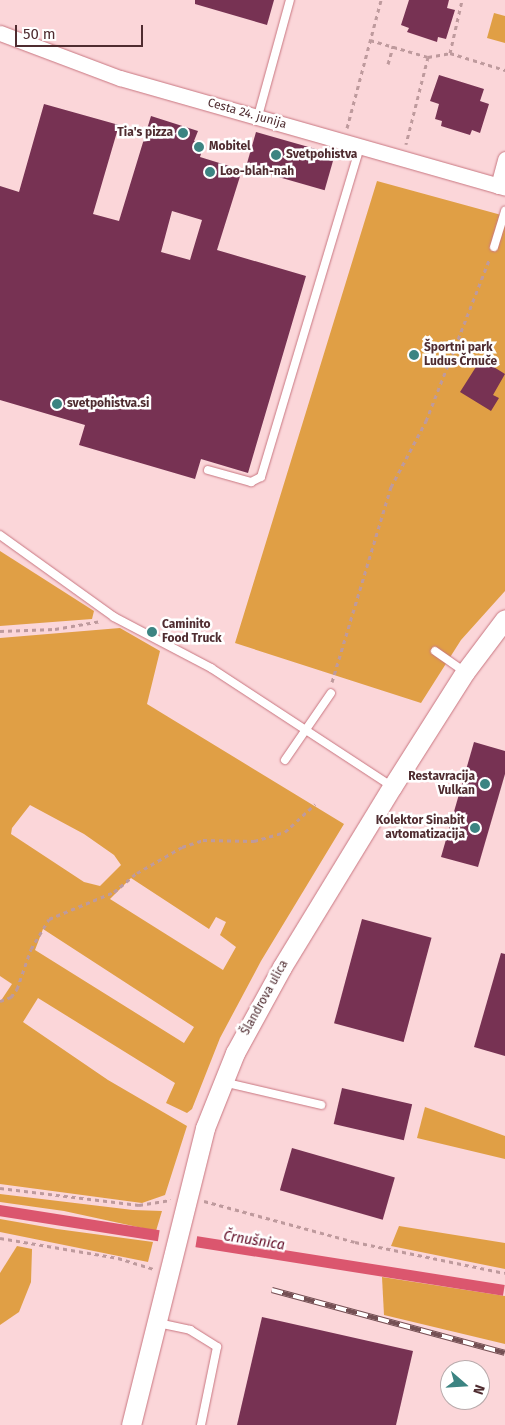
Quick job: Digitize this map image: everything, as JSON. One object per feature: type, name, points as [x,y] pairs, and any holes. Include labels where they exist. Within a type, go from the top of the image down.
[{"type":"street","name":"Cesta 24. junija","points":[[0,33],[120,78],[502,187],[505,159]]},
{"type":"street","name":"Šlandrova ulica","points":[[131,1425],[205,1128],[235,1053],[282,967],[392,787],[465,672],[505,619]]},
{"type":"lane","points":[[258,116],[290,0]]},
{"type":"lane","points":[[208,470],[251,482],[261,477],[360,148]]},
{"type":"lane","points":[[494,247],[505,211]]},
{"type":"lane","points":[[0,535],[114,617],[211,668],[304,731],[392,787]]},
{"type":"lane","points":[[436,651],[465,672]]},
{"type":"lane","points":[[286,760],[331,692]]},
{"type":"lane","points":[[223,1082],[321,1105]]},
{"type":"lane","points":[[157,1322],[190,1330],[217,1347],[201,1425]]},
{"type":"path","points":[[343,143],[380,0]]},
{"type":"path","points":[[450,53],[462,0]]},
{"type":"path","points":[[370,40],[428,57],[450,53],[505,70]]},
{"type":"path","points":[[388,64],[393,46]]},
{"type":"path","points":[[414,146],[405,144],[428,57]]},
{"type":"path","points":[[331,692],[340,651],[392,487],[426,421],[494,247]]},
{"type":"path","points":[[0,631],[80,627],[114,617]]},
{"type":"path","points":[[0,1001],[11,997],[17,989],[31,949],[49,919],[114,892],[137,873],[182,847],[204,840],[254,841],[285,832],[315,804]]},
{"type":"path","points":[[0,1188],[139,1205],[202,1200],[355,1242],[505,1273]]},
{"type":"path","points":[[0,1238],[118,1258],[168,1274]]},
{"type":"shaded area","points":[[494,13],[505,16],[505,43],[487,38]]},
{"type":"shaded area","name":"Športni park Ludus Črnuče","points":[[377,181],[505,216],[505,591],[461,640],[421,703],[235,643]]},
{"type":"shaded area","points":[[0,551],[94,611],[92,619],[0,626]]},
{"type":"shaded area","points":[[120,628],[160,651],[147,704],[344,824],[261,961],[220,1038],[192,1109],[187,1113],[166,1103],[175,1083],[38,998],[23,1022],[108,1080],[187,1126],[165,1195],[142,1203],[0,1184],[0,1002],[12,984],[0,976],[0,638]],"holes":[[[30,805],[84,834],[114,855],[121,865],[100,886],[84,882],[11,834],[12,828]],[[131,878],[209,929],[216,917],[226,922],[220,935],[236,947],[223,970],[110,899]],[[43,929],[194,1027],[184,1043],[35,950]]]},
{"type":"shaded area","points":[[425,1107],[505,1136],[505,1159],[417,1138]]},
{"type":"shaded area","points":[[0,1194],[133,1210],[162,1211],[156,1231],[64,1211],[0,1202]]},
{"type":"shaded area","name":"Črnušnica","points":[[0,1205],[505,1285],[503,1296],[0,1216]]},
{"type":"shaded area","points":[[0,1219],[153,1242],[148,1262],[0,1232]]},
{"type":"shaded area","points":[[399,1226],[505,1243],[505,1269],[391,1246]]},
{"type":"shaded area","points":[[17,1246],[32,1249],[31,1282],[19,1312],[0,1325],[0,1273]]},
{"type":"shaded area","points":[[382,1277],[505,1296],[505,1344],[384,1315]]},
{"type":"pier","points":[[160,1228],[198,1234],[195,1250],[157,1244]]},
{"type":"building","points":[[195,0],[274,0],[267,25],[195,4]]},
{"type":"building","points":[[409,0],[449,0],[447,8],[455,10],[446,39],[438,37],[437,42],[407,32],[409,28],[401,25]]},
{"type":"building","points":[[439,75],[484,89],[480,101],[489,104],[480,133],[472,130],[470,135],[441,126],[442,121],[435,119],[439,104],[430,101]]},
{"type":"building","points":[[44,104],[119,125],[93,214],[119,221],[151,116],[198,131],[194,141],[204,144],[200,157],[242,170],[217,250],[306,276],[248,473],[201,459],[195,479],[79,445],[85,425],[0,400],[0,186],[19,192]],"holes":[[[172,211],[202,220],[190,260],[161,252]]]},
{"type":"building","points":[[256,132],[335,155],[325,190],[246,168]]},
{"type":"building","points":[[481,359],[505,374],[493,395],[499,398],[491,411],[460,392]]},
{"type":"building","points":[[474,742],[505,751],[505,774],[478,867],[441,857]]},
{"type":"building","points":[[362,919],[432,938],[404,1042],[334,1023]]},
{"type":"building","points":[[501,953],[505,954],[505,1056],[474,1047]]},
{"type":"building","points":[[342,1088],[412,1104],[404,1140],[334,1124]]},
{"type":"building","points":[[292,1148],[395,1177],[383,1220],[280,1190]]},
{"type":"building","points":[[262,1317],[413,1351],[396,1425],[237,1425]]},
{"type":"railway","points":[[272,1290],[505,1353]]},
{"type":"place","name":"Tia's pizza","points":[[183,133]]},
{"type":"place","name":"Mobitel","points":[[199,147]]},
{"type":"place","name":"Svetpohistva","points":[[276,155]]},
{"type":"place","name":"Loo-blah-nah","points":[[210,172]]},
{"type":"place","name":"Športni park Ludus Črnuče","points":[[414,355]]},
{"type":"place","name":"svetpohistva.si","points":[[57,404]]},
{"type":"place","name":"Caminito Food Truck","points":[[152,632]]},
{"type":"place","name":"Restavracija Vulkan","points":[[485,784]]},
{"type":"place","name":"Kolektor Sinabit avtomatizacija","points":[[475,828]]}]
